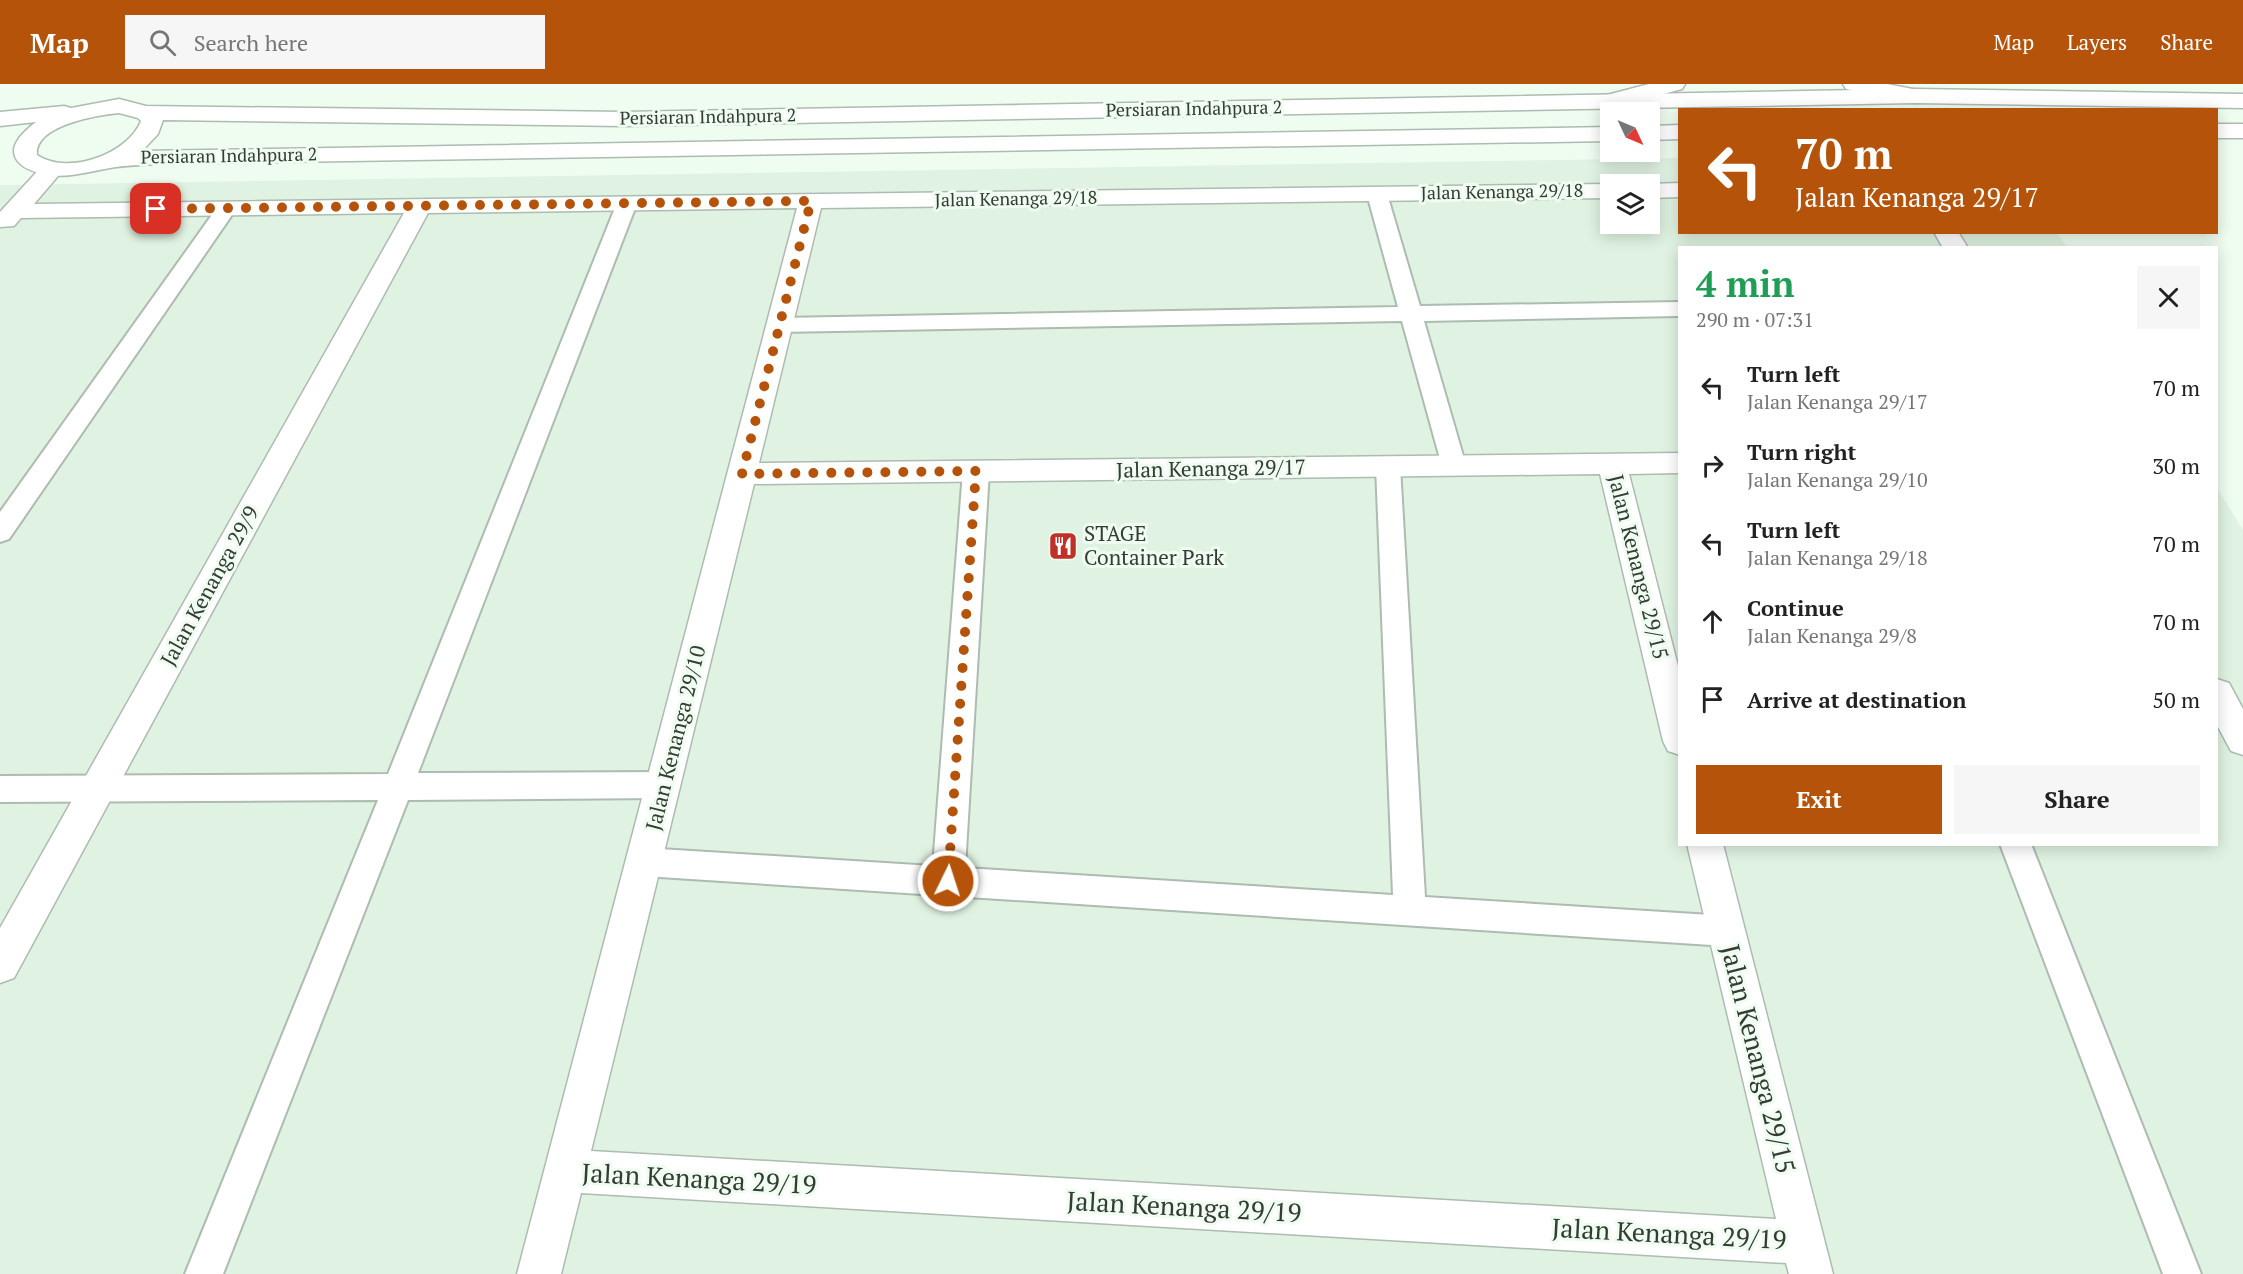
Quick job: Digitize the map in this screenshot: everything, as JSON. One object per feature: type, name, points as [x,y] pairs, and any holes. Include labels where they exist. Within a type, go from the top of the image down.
[{"type":"street","points":[[1611,101],[1674,84]]},
{"type":"street","points":[[1854,84],[1915,96]]},
{"type":"street","name":"Persiaran Indahpura 2","points":[[83,111],[119,106],[134,108],[146,113],[624,119],[1915,96],[2243,101]]},
{"type":"street","points":[[0,119],[83,111]]},
{"type":"street","points":[[44,167],[29,160],[25,152],[27,144],[48,125],[83,111]]},
{"type":"street","points":[[10,161],[69,169],[108,161],[128,152],[143,141],[151,130],[152,120],[146,113]]},
{"type":"street","points":[[2218,131],[2243,131]]},
{"type":"street","points":[[1660,133],[1678,132]]},
{"type":"street","name":"Persiaran Indahpura 2","points":[[108,161],[181,156],[1600,134]]},
{"type":"street","points":[[7,219],[44,167]]},
{"type":"street","points":[[1660,191],[1678,190]]},
{"type":"street","name":"Jalan Kenanga 29/18","points":[[7,219],[226,209],[1600,191]]},
{"type":"street","name":"Jalan Kenanga 29/10","points":[[539,1274],[811,201]]},
{"type":"street","name":"Jalan Kenanga 29/9","points":[[0,965],[420,206]]},
{"type":"street","name":"Jalan Kenanga 29/17","points":[[742,474],[1678,463]]},
{"type":"street","name":"Jalan Kenanga 29/15","points":[[1612,464],[1678,733]]},
{"type":"street","points":[[2218,695],[2243,741]]},
{"type":"street","name":"Jalan Kenanga 29/15","points":[[1705,846],[1807,1258]]},
{"type":"street","name":"Jalan Kenanga 29/19","points":[[565,1171],[1807,1258]]},
{"type":"lane","points":[[1377,194],[1454,466]]},
{"type":"lane","points":[[204,1274],[627,203]]},
{"type":"lane","points":[[0,531],[226,209]]},
{"type":"lane","points":[[780,325],[1678,309]]},
{"type":"lane","points":[[1388,466],[1410,911]]},
{"type":"lane","points":[[948,881],[976,471]]},
{"type":"lane","points":[[0,789],[664,785]]},
{"type":"lane","points":[[2016,846],[2182,1274]]},
{"type":"lane","points":[[644,862],[1726,931]]},
{"type":"shaded area","points":[[1660,158],[1678,158],[1678,234],[2058,234],[2066,246],[1678,246],[1678,846],[2218,846],[2218,490],[2243,530],[2243,1274],[0,1274],[0,185],[1600,159],[1600,162],[1660,162]]},
{"type":"place","name":"STAGE Container Park","points":[[1063,546]]},
{"type":"route","points":[[156,209],[811,201],[742,474],[976,471],[948,881]]}]
